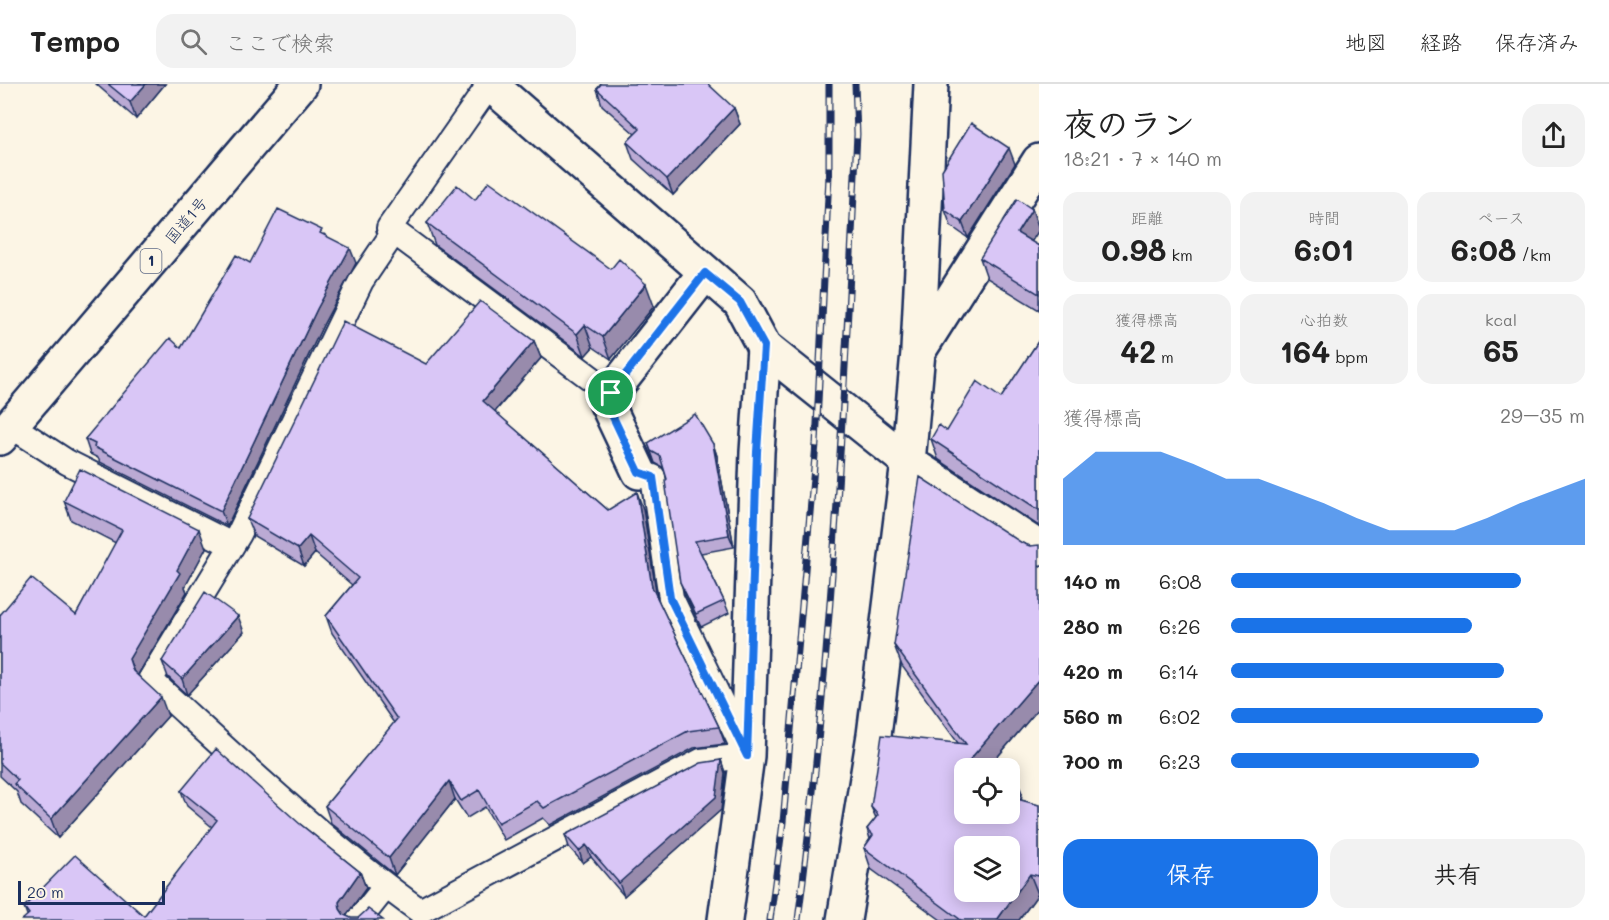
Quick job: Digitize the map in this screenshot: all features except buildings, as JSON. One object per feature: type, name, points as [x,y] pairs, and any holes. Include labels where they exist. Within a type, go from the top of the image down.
[{"type":"main road","name":"国道1号","points":[[5,431],[301,84]]},
{"type":"main road","points":[[844,920],[874,735],[908,462],[918,352],[931,84]]},
{"type":"main road","points":[[494,85],[740,302],[764,346],[908,462],[1039,548]]},
{"type":"main road","points":[[918,352],[1039,161]]},
{"type":"main road","points":[[639,472],[606,402],[705,273]]},
{"type":"main road","points":[[725,920],[747,756],[757,452],[764,346]]},
{"type":"lane","points":[[494,85],[390,228],[611,393]]},
{"type":"lane","points":[[394,232],[361,281],[310,390],[232,545],[150,680],[256,776],[386,886],[420,911],[700,761],[747,756],[670,598],[653,477],[639,472]]},
{"type":"lane","points":[[5,431],[232,545]]},
{"type":"lane","points":[[358,920],[386,886]]},
{"type":"railway","points":[[770,920],[783,822],[816,444],[829,175],[829,84]]},
{"type":"railway","points":[[798,920],[820,724],[835,527],[857,134],[855,84]]},
{"type":"route","points":[[705,273],[740,302],[764,346],[757,452],[747,756],[670,598],[653,477],[639,472],[606,402],[611,393],[705,273]]}]
